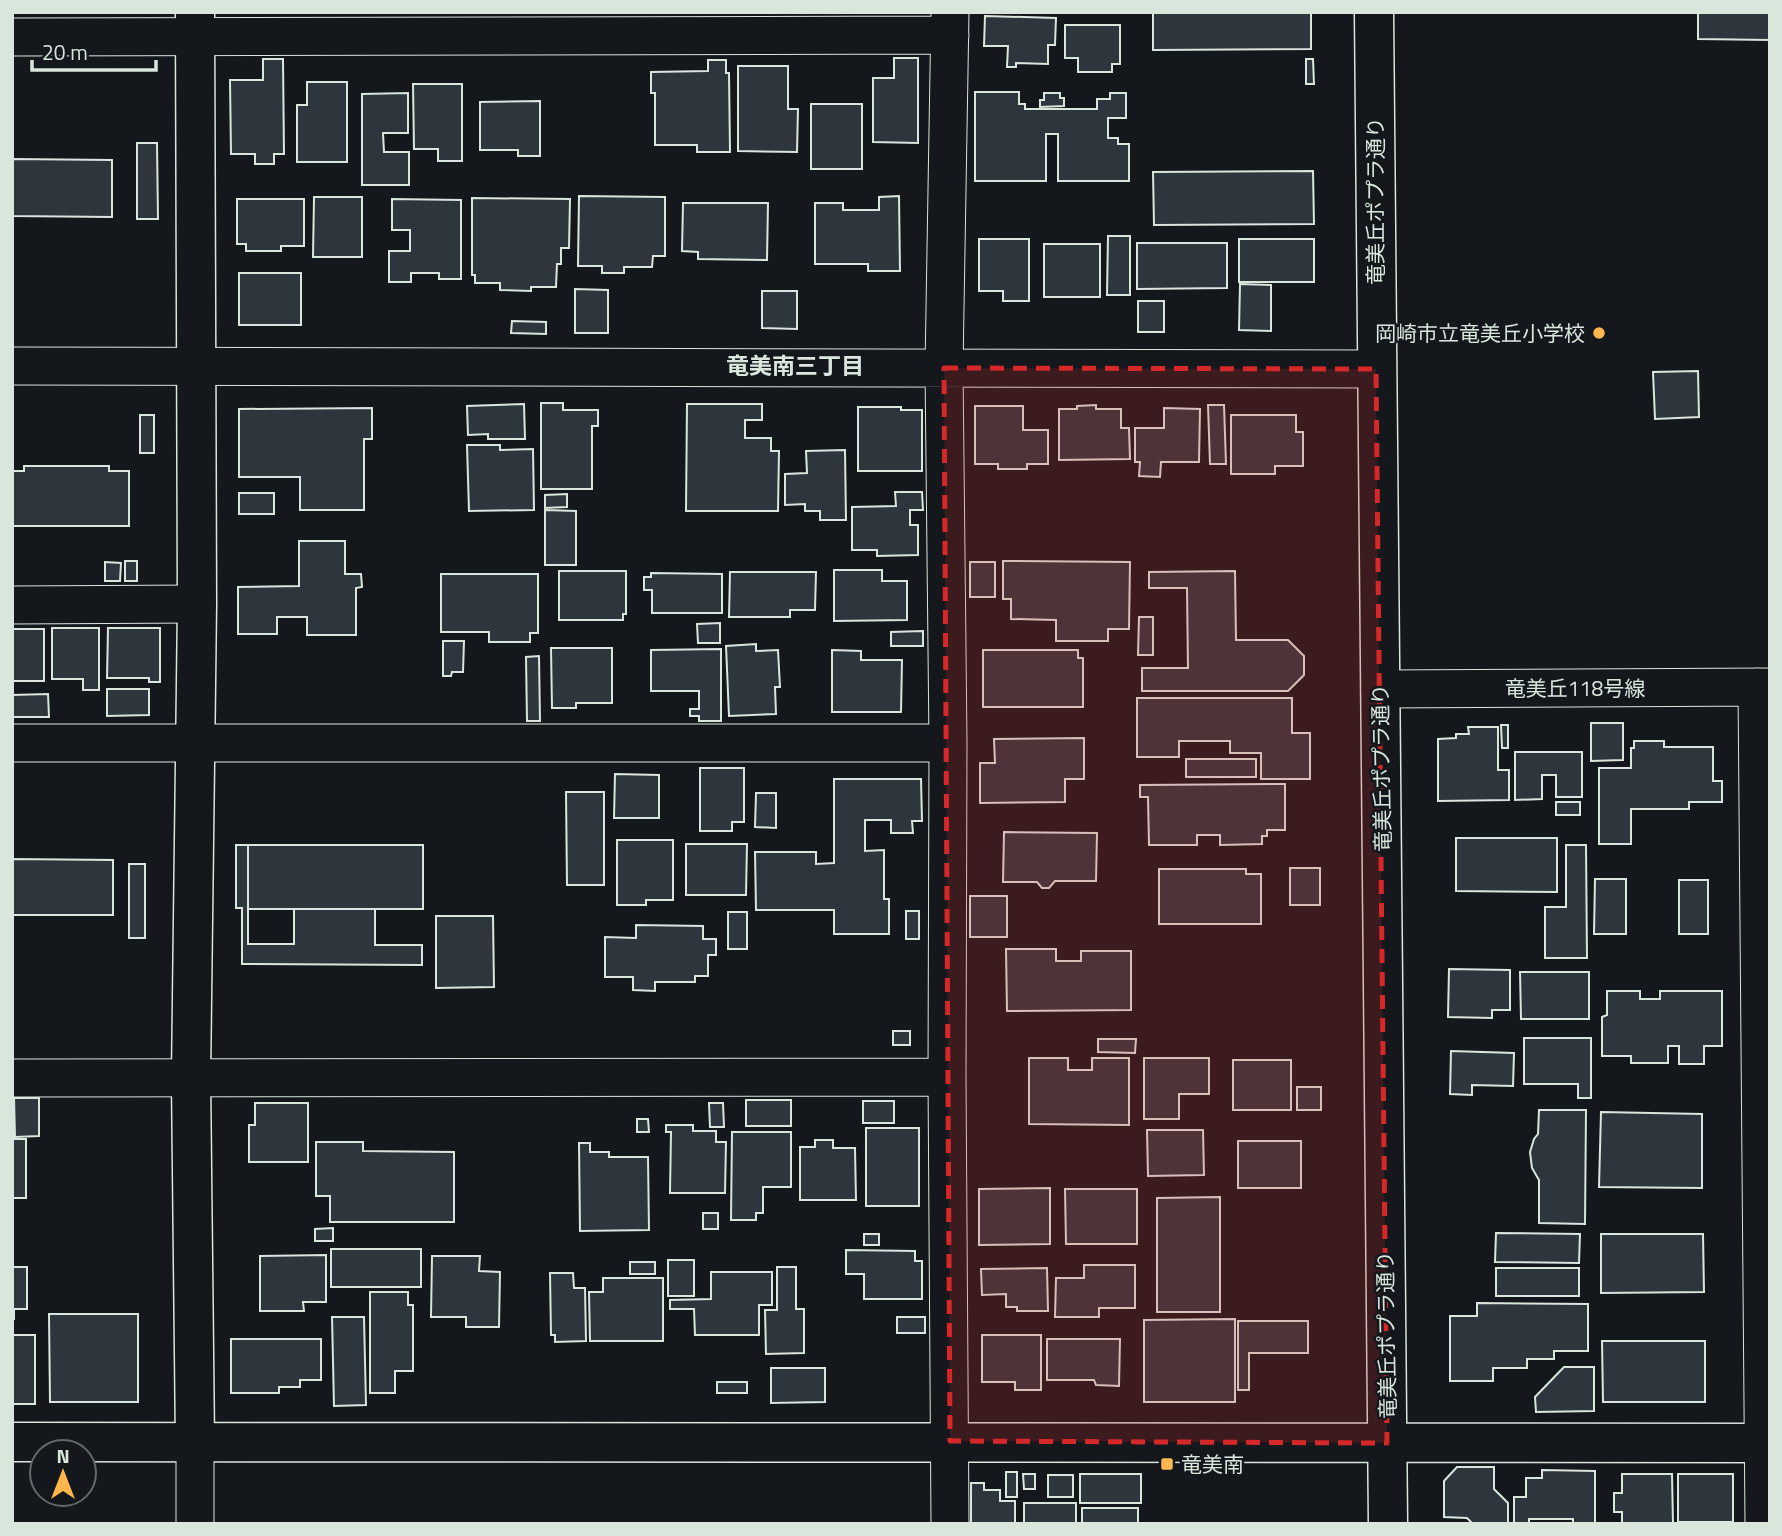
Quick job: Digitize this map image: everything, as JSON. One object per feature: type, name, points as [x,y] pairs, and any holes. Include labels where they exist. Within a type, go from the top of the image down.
[{"type":"street","name":"竜美丘ポプラ通り","points":[[1374,12],[1388,1524]]},
{"type":"street","points":[[195,24],[197,604],[191,1078],[195,1524]]},
{"type":"street","points":[[12,37],[195,24],[950,24],[944,368],[950,1524]]},
{"type":"street","points":[[12,366],[1376,369]]},
{"type":"street","points":[[12,605],[197,604]]},
{"type":"street","points":[[1763,687],[1764,1524]]},
{"type":"street","name":"竜美丘118号線","points":[[1380,689],[1763,687]]},
{"type":"street","points":[[12,743],[948,743]]},
{"type":"street","points":[[12,1078],[947,1077]]},
{"type":"street","points":[[12,1442],[1766,1443]]},
{"type":"highlighted area","points":[[944,368],[1376,369],[1387,1443],[950,1441]]},
{"type":"building","points":[[1153,12],[1311,12],[1311,49],[1153,50]]},
{"type":"building","points":[[1698,12],[1770,12],[1770,40],[1698,39]]},
{"type":"building","points":[[985,16],[1056,18],[1055,45],[1048,45],[1048,64],[1016,63],[1016,67],[1007,67],[1008,46],[984,46]]},
{"type":"building","points":[[1065,25],[1120,25],[1120,64],[1112,64],[1112,72],[1078,72],[1078,58],[1065,58]]},
{"type":"building","points":[[894,58],[918,58],[918,143],[873,142],[873,78],[894,78]]},
{"type":"building","points":[[263,59],[283,59],[284,154],[274,154],[274,164],[255,164],[255,154],[231,154],[230,80],[263,80]]},
{"type":"building","points":[[1306,59],[1313,59],[1314,84],[1306,84]]},
{"type":"building","points":[[708,60],[726,60],[726,73],[729,73],[730,152],[697,152],[697,145],[655,145],[655,93],[651,93],[651,72],[708,71]]},
{"type":"building","points":[[738,66],[788,66],[788,109],[798,109],[797,152],[738,151]]},
{"type":"building","points":[[307,82],[347,82],[347,162],[297,162],[297,105],[307,105]]},
{"type":"building","points":[[413,84],[462,84],[462,161],[438,161],[438,149],[414,149]]},
{"type":"building","points":[[975,92],[1019,92],[1019,104],[1025,104],[1025,109],[1097,109],[1097,99],[1110,99],[1110,93],[1126,93],[1126,118],[1108,118],[1108,138],[1118,138],[1118,144],[1129,144],[1129,181],[1058,181],[1058,134],[1046,134],[1046,181],[975,181]]},
{"type":"building","points":[[408,93],[408,133],[383,133],[384,152],[409,152],[409,185],[362,185],[362,94]]},
{"type":"building","points":[[1044,93],[1060,93],[1060,98],[1064,98],[1064,106],[1040,107]]},
{"type":"building","points":[[540,101],[540,156],[518,156],[518,150],[480,150],[480,102]]},
{"type":"building","points":[[811,104],[862,104],[862,169],[811,169]]},
{"type":"building","points":[[137,143],[157,143],[158,219],[137,219]]},
{"type":"building","points":[[12,159],[112,160],[112,217],[12,216]]},
{"type":"building","points":[[1313,171],[1314,224],[1154,225],[1153,172]]},
{"type":"building","points":[[579,196],[665,197],[665,256],[653,256],[652,267],[624,267],[624,273],[602,273],[602,266],[578,266]]},
{"type":"building","points":[[899,196],[900,271],[868,271],[868,264],[815,264],[815,203],[843,203],[843,210],[879,210],[879,197]]},
{"type":"building","points":[[314,197],[362,197],[362,257],[313,257]]},
{"type":"building","points":[[472,198],[570,199],[569,248],[561,248],[556,287],[531,287],[531,291],[500,290],[500,283],[475,283],[475,275],[472,275]]},
{"type":"building","points":[[237,199],[304,199],[304,246],[281,246],[281,251],[246,251],[246,244],[237,244]]},
{"type":"building","points":[[392,199],[461,200],[461,279],[439,279],[439,273],[411,273],[411,282],[389,282],[389,251],[410,251],[410,230],[392,230]]},
{"type":"building","points":[[683,203],[768,203],[767,260],[698,259],[698,252],[682,251]]},
{"type":"building","points":[[1108,236],[1130,236],[1130,295],[1107,295]]},
{"type":"building","points":[[979,239],[1029,239],[1029,301],[1003,301],[1003,291],[979,291]]},
{"type":"building","points":[[1239,239],[1314,239],[1314,282],[1239,282]]},
{"type":"building","points":[[1137,243],[1227,243],[1227,288],[1137,289]]},
{"type":"building","points":[[1044,244],[1100,244],[1100,297],[1044,297]]},
{"type":"building","points":[[239,273],[301,273],[301,325],[239,325]]},
{"type":"building","points":[[1240,284],[1271,285],[1271,331],[1239,330]]},
{"type":"building","points":[[575,289],[608,290],[608,333],[575,333]]},
{"type":"building","points":[[762,291],[797,291],[797,329],[762,328]]},
{"type":"building","points":[[1138,301],[1164,301],[1164,332],[1138,332]]},
{"type":"building","points":[[512,321],[546,322],[546,334],[511,333]]},
{"type":"building","points":[[1698,371],[1699,417],[1655,419],[1653,372]]},
{"type":"building","points":[[541,403],[563,403],[563,410],[598,410],[598,426],[592,426],[592,489],[541,489]]},
{"type":"building","points":[[524,404],[525,439],[488,439],[488,434],[468,435],[467,406]]},
{"type":"building","points":[[687,404],[762,404],[762,420],[745,420],[745,438],[771,438],[771,451],[779,451],[778,511],[686,511]]},
{"type":"building","points":[[1096,405],[1096,409],[1121,409],[1121,428],[1129,428],[1130,459],[1059,460],[1059,409]]},
{"type":"building","points":[[1208,405],[1224,405],[1226,464],[1210,464]]},
{"type":"building","points":[[975,406],[1023,406],[1023,430],[1048,430],[1048,464],[1027,464],[1027,469],[998,469],[998,464],[975,464]]},
{"type":"building","points":[[858,407],[922,410],[922,471],[858,471]]},
{"type":"building","points":[[372,408],[372,439],[364,439],[364,510],[300,510],[300,477],[239,477],[239,409]]},
{"type":"building","points":[[1164,408],[1200,409],[1199,462],[1161,462],[1160,477],[1139,476],[1140,462],[1135,462],[1135,428],[1164,428]]},
{"type":"building","points":[[140,415],[154,415],[154,453],[140,453]]},
{"type":"building","points":[[1231,415],[1296,415],[1296,432],[1303,432],[1303,466],[1275,466],[1275,474],[1231,474]]},
{"type":"building","points":[[467,445],[500,445],[500,450],[533,449],[534,510],[469,511]]},
{"type":"building","points":[[845,450],[846,520],[820,520],[820,511],[805,511],[805,504],[785,505],[785,474],[807,473],[806,451]]},
{"type":"building","points":[[24,466],[109,466],[109,471],[129,471],[129,526],[12,526],[12,471],[24,471]]},
{"type":"building","points":[[895,492],[922,492],[923,510],[910,510],[910,525],[918,525],[918,555],[877,556],[877,550],[852,550],[852,507],[896,506]]},
{"type":"building","points":[[239,493],[274,493],[274,514],[239,514]]},
{"type":"building","points":[[567,494],[567,507],[545,508],[545,495]]},
{"type":"building","points":[[545,510],[576,511],[576,565],[545,565]]},
{"type":"building","points":[[299,541],[345,541],[345,574],[361,574],[362,587],[356,588],[356,635],[307,635],[307,617],[277,617],[277,634],[238,634],[238,587],[299,586]]},
{"type":"building","points":[[125,561],[137,561],[137,581],[125,581]]},
{"type":"building","points":[[1003,561],[1130,562],[1129,629],[1108,629],[1108,641],[1056,641],[1056,620],[1011,619],[1011,599],[1003,599]]},
{"type":"building","points":[[105,562],[121,563],[120,581],[105,581]]},
{"type":"building","points":[[970,562],[995,562],[995,597],[970,597]]},
{"type":"building","points":[[834,570],[882,570],[882,581],[907,581],[907,620],[834,621]]},
{"type":"building","points":[[559,571],[626,571],[626,614],[623,614],[623,620],[559,620]]},
{"type":"building","points":[[1235,571],[1236,640],[1288,640],[1304,656],[1304,675],[1288,691],[1142,691],[1142,668],[1188,668],[1187,588],[1149,588],[1149,572]]},
{"type":"building","points":[[730,572],[816,572],[815,610],[790,610],[790,617],[729,617]]},
{"type":"building","points":[[651,573],[722,574],[722,613],[652,613],[652,590],[644,590],[644,577],[651,577]]},
{"type":"building","points":[[441,574],[538,574],[538,633],[530,633],[530,642],[489,642],[489,632],[441,632]]},
{"type":"building","points":[[1139,617],[1153,617],[1153,655],[1138,655]]},
{"type":"building","points":[[720,623],[720,643],[698,643],[697,624]]},
{"type":"building","points":[[52,628],[99,628],[99,690],[83,690],[83,679],[52,679]]},
{"type":"building","points":[[108,628],[160,628],[160,682],[149,682],[149,678],[107,678]]},
{"type":"building","points":[[12,629],[44,629],[44,681],[12,681]]},
{"type":"building","points":[[923,631],[923,646],[891,646],[891,632]]},
{"type":"building","points":[[443,641],[464,641],[463,672],[452,672],[451,676],[443,676]]},
{"type":"building","points":[[756,644],[756,651],[778,650],[780,687],[775,687],[776,714],[729,716],[726,646]]},
{"type":"building","points":[[551,648],[612,648],[612,703],[576,703],[576,708],[552,708]]},
{"type":"building","points":[[721,649],[721,721],[699,721],[699,716],[690,716],[690,709],[699,709],[699,691],[651,691],[651,650]]},
{"type":"building","points":[[832,650],[861,651],[861,660],[902,660],[901,712],[832,712]]},
{"type":"building","points":[[983,650],[1078,650],[1078,658],[1083,658],[1083,707],[983,707]]},
{"type":"building","points":[[539,656],[540,721],[527,721],[526,657]]},
{"type":"building","points":[[107,689],[149,689],[149,715],[107,716]]},
{"type":"building","points":[[48,694],[49,717],[12,717],[12,695]]},
{"type":"building","points":[[1137,698],[1292,698],[1292,733],[1310,733],[1310,779],[1261,779],[1261,753],[1230,753],[1230,741],[1179,741],[1179,757],[1137,757]]},
{"type":"building","points":[[1591,723],[1623,723],[1623,760],[1591,761]]},
{"type":"building","points":[[1501,725],[1508,725],[1508,748],[1502,748]]},
{"type":"building","points":[[1468,727],[1498,727],[1498,770],[1509,770],[1509,800],[1438,801],[1438,739],[1469,734]]},
{"type":"building","points":[[1084,738],[1084,779],[1065,779],[1065,802],[980,803],[980,763],[995,763],[994,739]]},
{"type":"building","points":[[1634,741],[1664,741],[1664,747],[1713,747],[1713,781],[1722,781],[1722,802],[1689,802],[1689,809],[1631,809],[1631,844],[1599,844],[1599,768],[1631,768],[1631,748],[1634,748]]},
{"type":"building","points":[[1515,752],[1582,752],[1582,797],[1556,797],[1556,775],[1542,775],[1542,799],[1515,800]]},
{"type":"building","points":[[1186,759],[1256,759],[1256,777],[1186,777]]},
{"type":"building","points":[[700,768],[744,768],[744,822],[732,822],[732,831],[700,831]]},
{"type":"building","points":[[615,774],[659,775],[659,818],[614,818]]},
{"type":"building","points":[[834,779],[921,779],[922,821],[912,821],[913,833],[891,833],[891,820],[865,820],[865,851],[884,850],[884,899],[889,899],[889,934],[834,934],[834,910],[756,910],[755,852],[816,852],[816,864],[834,863]]},
{"type":"building","points":[[1285,784],[1285,830],[1267,830],[1267,836],[1262,836],[1262,844],[1220,845],[1220,835],[1197,835],[1197,845],[1149,845],[1148,797],[1140,797],[1140,785]]},
{"type":"building","points":[[566,792],[604,792],[604,885],[567,885]]},
{"type":"building","points":[[756,793],[776,793],[776,828],[755,827]]},
{"type":"building","points":[[1556,802],[1580,802],[1580,815],[1556,815]]},
{"type":"building","points":[[1004,832],[1097,833],[1096,881],[1055,881],[1049,888],[1042,888],[1037,882],[1003,882]]},
{"type":"building","points":[[1456,838],[1557,838],[1557,892],[1456,891]]},
{"type":"building","points":[[617,840],[673,840],[673,900],[646,900],[646,905],[617,905]]},
{"type":"building","points":[[686,844],[747,844],[746,895],[686,895]]},
{"type":"building","points":[[236,845],[248,845],[248,944],[294,944],[294,909],[375,909],[375,945],[422,945],[422,965],[242,964],[242,908],[236,908]]},
{"type":"building","points":[[248,845],[423,845],[423,909],[248,909]]},
{"type":"building","points":[[1566,845],[1586,845],[1587,958],[1545,958],[1545,907],[1566,907]]},
{"type":"building","points":[[12,859],[113,860],[113,915],[12,915]]},
{"type":"building","points":[[129,864],[145,864],[145,938],[129,938]]},
{"type":"building","points":[[1290,868],[1320,868],[1320,905],[1290,905]]},
{"type":"building","points":[[1159,869],[1246,869],[1246,874],[1261,874],[1261,924],[1159,924]]},
{"type":"building","points":[[1595,879],[1626,879],[1626,934],[1594,934]]},
{"type":"building","points":[[1679,880],[1708,880],[1708,934],[1679,934]]},
{"type":"building","points":[[970,896],[1007,896],[1007,937],[970,937]]},
{"type":"building","points":[[906,911],[919,911],[919,939],[906,939]]},
{"type":"building","points":[[728,912],[747,912],[747,949],[728,949]]},
{"type":"building","points":[[436,916],[493,916],[494,987],[436,988]]},
{"type":"building","points":[[636,925],[703,926],[703,939],[716,939],[716,955],[708,955],[708,976],[695,976],[695,982],[655,982],[655,991],[633,990],[633,977],[605,977],[605,937],[636,938]]},
{"type":"building","points":[[1006,949],[1056,949],[1056,961],[1081,961],[1081,951],[1131,951],[1131,1010],[1007,1011]]},
{"type":"building","points":[[1449,969],[1510,970],[1510,1010],[1492,1010],[1492,1018],[1448,1017]]},
{"type":"building","points":[[1520,972],[1589,972],[1589,1019],[1521,1019]]},
{"type":"building","points":[[1607,991],[1640,991],[1640,999],[1660,999],[1660,991],[1722,991],[1722,1046],[1704,1046],[1704,1064],[1679,1064],[1679,1046],[1668,1046],[1668,1063],[1631,1063],[1631,1056],[1602,1056],[1602,1017],[1607,1015]]},
{"type":"building","points":[[893,1031],[910,1031],[910,1045],[893,1045]]},
{"type":"building","points":[[1524,1038],[1591,1038],[1591,1098],[1578,1098],[1578,1084],[1524,1084]]},
{"type":"building","points":[[1098,1039],[1136,1039],[1135,1053],[1098,1052]]},
{"type":"building","points":[[1451,1051],[1514,1053],[1513,1086],[1472,1085],[1472,1095],[1450,1094]]},
{"type":"building","points":[[1029,1058],[1068,1058],[1068,1070],[1092,1070],[1092,1058],[1129,1058],[1129,1125],[1029,1124]]},
{"type":"building","points":[[1144,1058],[1209,1058],[1209,1094],[1179,1094],[1179,1119],[1144,1119]]},
{"type":"building","points":[[1233,1060],[1291,1060],[1291,1110],[1233,1110]]},
{"type":"building","points":[[1297,1087],[1321,1087],[1321,1110],[1297,1110]]},
{"type":"building","points":[[14,1098],[39,1098],[39,1136],[15,1137]]},
{"type":"building","points":[[746,1100],[791,1100],[791,1126],[746,1126]]},
{"type":"building","points":[[863,1101],[894,1101],[894,1123],[863,1123]]},
{"type":"building","points":[[255,1103],[308,1103],[308,1162],[249,1162],[249,1125],[255,1125]]},
{"type":"building","points":[[709,1103],[723,1103],[724,1127],[710,1127]]},
{"type":"building","points":[[1539,1110],[1586,1110],[1585,1224],[1539,1223],[1539,1180],[1532,1168],[1530,1152],[1538,1134]]},
{"type":"building","points":[[1601,1112],[1702,1114],[1702,1188],[1599,1187]]},
{"type":"building","points":[[637,1119],[648,1119],[649,1132],[637,1132]]},
{"type":"building","points":[[666,1125],[693,1125],[693,1131],[716,1131],[716,1142],[726,1142],[725,1193],[670,1193],[671,1132],[666,1132]]},
{"type":"building","points":[[866,1128],[919,1128],[919,1206],[866,1206]]},
{"type":"building","points":[[1147,1130],[1203,1130],[1204,1175],[1148,1176]]},
{"type":"building","points":[[732,1132],[791,1132],[791,1187],[763,1187],[763,1213],[756,1213],[756,1220],[731,1220]]},
{"type":"building","points":[[12,1139],[26,1139],[26,1198],[12,1198]]},
{"type":"building","points":[[815,1140],[833,1140],[833,1148],[855,1148],[856,1200],[800,1200],[800,1147],[815,1147]]},
{"type":"building","points":[[1238,1141],[1301,1141],[1301,1188],[1238,1188]]},
{"type":"building","points":[[316,1142],[363,1142],[363,1151],[454,1152],[454,1222],[330,1222],[330,1196],[316,1196]]},
{"type":"building","points":[[579,1143],[590,1143],[590,1152],[609,1152],[609,1157],[648,1157],[649,1230],[580,1231]]},
{"type":"building","points":[[1050,1188],[1050,1244],[979,1245],[979,1189]]},
{"type":"building","points":[[1065,1189],[1137,1189],[1137,1244],[1066,1244]]},
{"type":"building","points":[[1220,1197],[1220,1312],[1157,1312],[1157,1198]]},
{"type":"building","points":[[703,1213],[718,1213],[718,1229],[703,1229]]},
{"type":"building","points":[[333,1228],[333,1241],[315,1241],[315,1229]]},
{"type":"building","points":[[1496,1233],[1580,1234],[1579,1263],[1495,1262]]},
{"type":"building","points":[[864,1234],[879,1234],[879,1245],[864,1245]]},
{"type":"building","points":[[1601,1234],[1703,1234],[1704,1292],[1601,1293]]},
{"type":"building","points":[[331,1249],[421,1249],[421,1287],[331,1287]]},
{"type":"building","points":[[846,1250],[915,1251],[915,1261],[922,1261],[922,1299],[864,1299],[864,1274],[846,1274]]},
{"type":"building","points":[[326,1255],[326,1302],[303,1302],[304,1311],[260,1311],[260,1256]]},
{"type":"building","points":[[432,1256],[480,1256],[479,1271],[500,1272],[499,1327],[466,1327],[466,1317],[431,1317]]},
{"type":"building","points":[[668,1260],[694,1260],[694,1296],[668,1296]]},
{"type":"building","points":[[630,1262],[655,1262],[655,1274],[630,1274]]},
{"type":"building","points":[[1084,1265],[1135,1265],[1135,1308],[1099,1308],[1099,1317],[1055,1317],[1056,1278],[1084,1278]]},
{"type":"building","points":[[12,1267],[27,1267],[27,1309],[14,1309],[14,1319],[12,1319]]},
{"type":"building","points":[[777,1267],[796,1267],[796,1309],[804,1309],[804,1353],[766,1354],[765,1310],[777,1310]]},
{"type":"building","points":[[1047,1268],[1048,1311],[1017,1311],[1017,1307],[1006,1307],[1006,1294],[982,1295],[981,1269]]},
{"type":"building","points":[[1496,1268],[1579,1268],[1579,1296],[1496,1296]]},
{"type":"building","points":[[711,1272],[772,1272],[772,1305],[759,1305],[759,1335],[695,1335],[694,1309],[670,1309],[670,1300],[711,1299]]},
{"type":"building","points":[[550,1273],[573,1273],[574,1288],[585,1288],[586,1341],[555,1342],[555,1335],[551,1335]]},
{"type":"building","points":[[603,1278],[663,1278],[663,1341],[590,1341],[589,1292],[603,1292]]},
{"type":"building","points":[[370,1292],[408,1292],[408,1305],[413,1305],[413,1371],[395,1371],[395,1393],[370,1393]]},
{"type":"building","points":[[1477,1303],[1588,1304],[1588,1351],[1554,1351],[1554,1359],[1527,1359],[1527,1368],[1493,1368],[1493,1381],[1450,1381],[1450,1316],[1477,1316]]},
{"type":"building","points":[[49,1314],[138,1314],[138,1402],[50,1402]]},
{"type":"building","points":[[332,1317],[364,1317],[366,1405],[334,1406]]},
{"type":"building","points":[[897,1317],[925,1317],[925,1333],[897,1333]]},
{"type":"building","points":[[1235,1319],[1235,1402],[1144,1402],[1144,1320]]},
{"type":"building","points":[[1238,1321],[1308,1321],[1308,1353],[1249,1353],[1249,1390],[1238,1390]]},
{"type":"building","points":[[12,1335],[35,1335],[35,1404],[12,1404]]},
{"type":"building","points":[[982,1335],[1041,1335],[1041,1390],[1015,1390],[1015,1382],[982,1382]]},
{"type":"building","points":[[231,1339],[321,1339],[321,1380],[300,1380],[300,1387],[279,1387],[279,1393],[231,1393]]},
{"type":"building","points":[[1047,1339],[1120,1339],[1119,1386],[1096,1385],[1094,1380],[1047,1380]]},
{"type":"building","points":[[1602,1341],[1705,1341],[1705,1402],[1603,1402]]},
{"type":"building","points":[[1564,1367],[1594,1367],[1594,1411],[1536,1412],[1535,1397]]},
{"type":"building","points":[[771,1368],[825,1368],[825,1402],[771,1403]]},
{"type":"building","points":[[717,1382],[747,1382],[747,1393],[717,1393]]},
{"type":"building","points":[[1457,1467],[1494,1467],[1494,1489],[1508,1503],[1508,1524],[1473,1524],[1467,1518],[1444,1517],[1444,1481]]},
{"type":"building","points":[[1542,1470],[1595,1471],[1595,1524],[1573,1524],[1573,1519],[1529,1519],[1529,1524],[1514,1524],[1514,1497],[1526,1497],[1526,1478],[1542,1478]]},
{"type":"building","points":[[1006,1472],[1017,1472],[1017,1497],[1006,1497]]},
{"type":"building","points":[[1023,1474],[1035,1474],[1035,1489],[1024,1489]]},
{"type":"building","points":[[1080,1474],[1141,1474],[1141,1503],[1080,1503]]},
{"type":"building","points":[[1622,1474],[1672,1474],[1673,1524],[1622,1524],[1622,1512],[1614,1512],[1614,1493],[1622,1493]]},
{"type":"building","points":[[1678,1474],[1733,1474],[1733,1522],[1678,1522]]},
{"type":"building","points":[[1048,1475],[1073,1475],[1073,1497],[1048,1497]]},
{"type":"building","points":[[971,1483],[984,1483],[984,1490],[1000,1490],[1000,1501],[1015,1501],[1015,1524],[971,1524]]},
{"type":"building","points":[[1024,1503],[1076,1503],[1076,1524],[1024,1524]]},
{"type":"building","points":[[1082,1508],[1138,1508],[1138,1524],[1082,1524]]},
{"type":"place","name":"岡崎市立竜美丘小学校","points":[[1599,333]]},
{"type":"place","name":"竜美南","points":[[1167,1464]]},
{"type":"district","name":"竜美南三丁目","points":[[795,365]]}]
